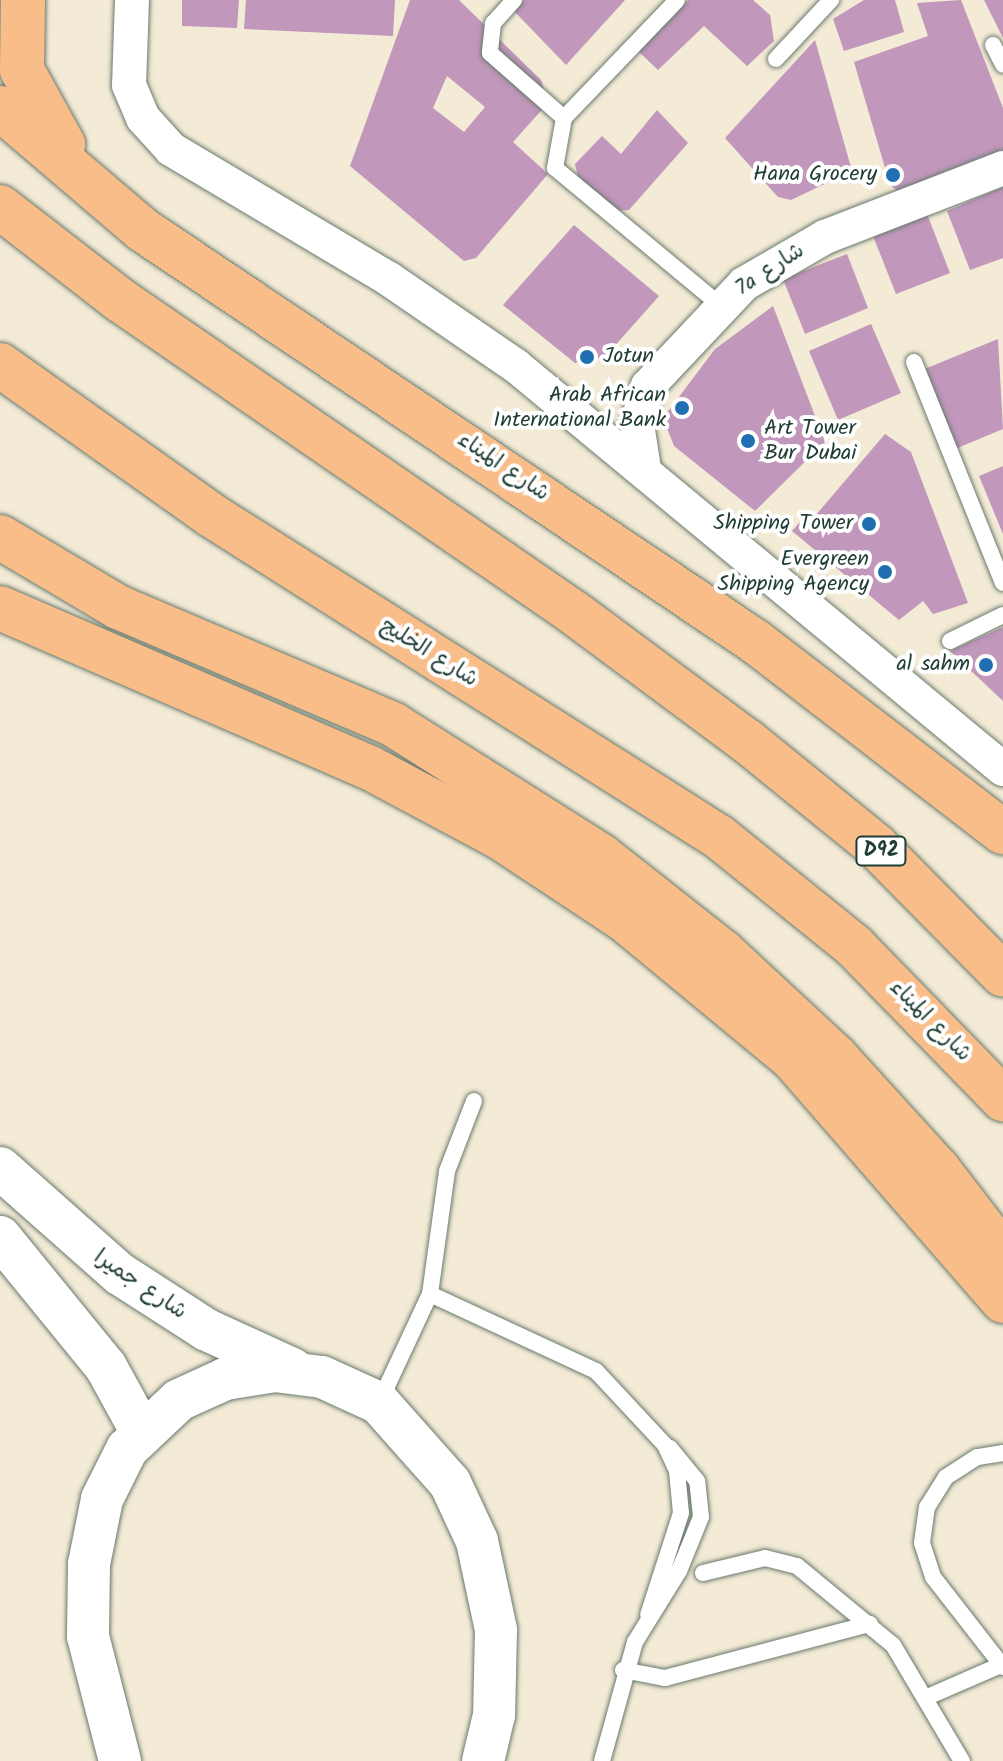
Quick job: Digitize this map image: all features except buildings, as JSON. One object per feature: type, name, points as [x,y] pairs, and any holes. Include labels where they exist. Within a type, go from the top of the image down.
[{"type":"main road","points":[[23,0],[17,36],[31,95],[60,141],[143,230]]},
{"type":"main road","name":"شارع الميناء","points":[[0,108],[143,230],[756,642],[1003,832]]},
{"type":"main road","points":[[0,140],[79,201],[143,230]]},
{"type":"main road","name":"D92","points":[[0,207],[120,300],[418,505],[747,741],[875,845],[1003,975]]},
{"type":"main road","name":"شارع الخليج","points":[[0,365],[118,453],[719,837],[854,946]]},
{"type":"main road","points":[[0,537],[118,607],[394,725],[601,856],[723,952],[835,1056],[938,1169],[1003,1254]]},
{"type":"main road","points":[[0,608],[370,768],[501,838],[601,903],[792,1058],[1003,1301]]},
{"type":"main road","name":"شارع الميناء","points":[[854,946],[1003,1099]]},
{"type":"street","points":[[132,0],[129,85],[143,118],[171,149],[453,322],[644,469],[1002,767]]},
{"type":"street","name":"7a شارع","points":[[644,469],[637,424],[648,386],[720,305],[796,250],[1003,168]]},
{"type":"street","name":"شارع جميرا","points":[[0,1168],[120,1274],[207,1330],[300,1373],[379,1403]]},
{"type":"street","points":[[0,1237],[92,1348],[141,1431]]},
{"type":"street","points":[[113,1755],[93,1672],[89,1564],[102,1499],[141,1431],[179,1400],[225,1379],[300,1373]]},
{"type":"street","points":[[379,1403],[432,1456],[477,1541],[497,1658],[483,1761]]},
{"type":"lane","points":[[514,0],[493,23],[490,53],[564,118]]},
{"type":"lane","points":[[677,0],[564,118],[555,168],[720,305]]},
{"type":"lane","points":[[776,59],[831,0]]},
{"type":"lane","points":[[993,45],[1003,65]]},
{"type":"lane","points":[[914,362],[1003,583]]},
{"type":"lane","points":[[950,641],[1003,615]]},
{"type":"lane","points":[[379,1403],[430,1294],[447,1171],[474,1101]]},
{"type":"lane","points":[[430,1294],[596,1371],[697,1481],[701,1517],[679,1571],[648,1615],[623,1670],[602,1761]]},
{"type":"lane","points":[[925,1698],[1002,1666],[933,1577],[922,1525],[946,1477],[977,1457],[1003,1453]]},
{"type":"lane","points":[[703,1573],[782,1559],[870,1624],[893,1645],[962,1761]]},
{"type":"lane","points":[[623,1670],[665,1678],[870,1624]]},
{"type":"place","name":"Hana Grocery","points":[[893,175]]},
{"type":"place","name":"Jotun","points":[[587,357]]},
{"type":"place","name":"Arab African International Bank","points":[[682,408]]},
{"type":"place","name":"Art Tower Bur Dubai","points":[[748,441]]},
{"type":"place","name":"Shipping Tower","points":[[869,524]]},
{"type":"place","name":"Evergreen Shipping Agency","points":[[885,572]]},
{"type":"place","name":"al sahm","points":[[986,665]]}]
